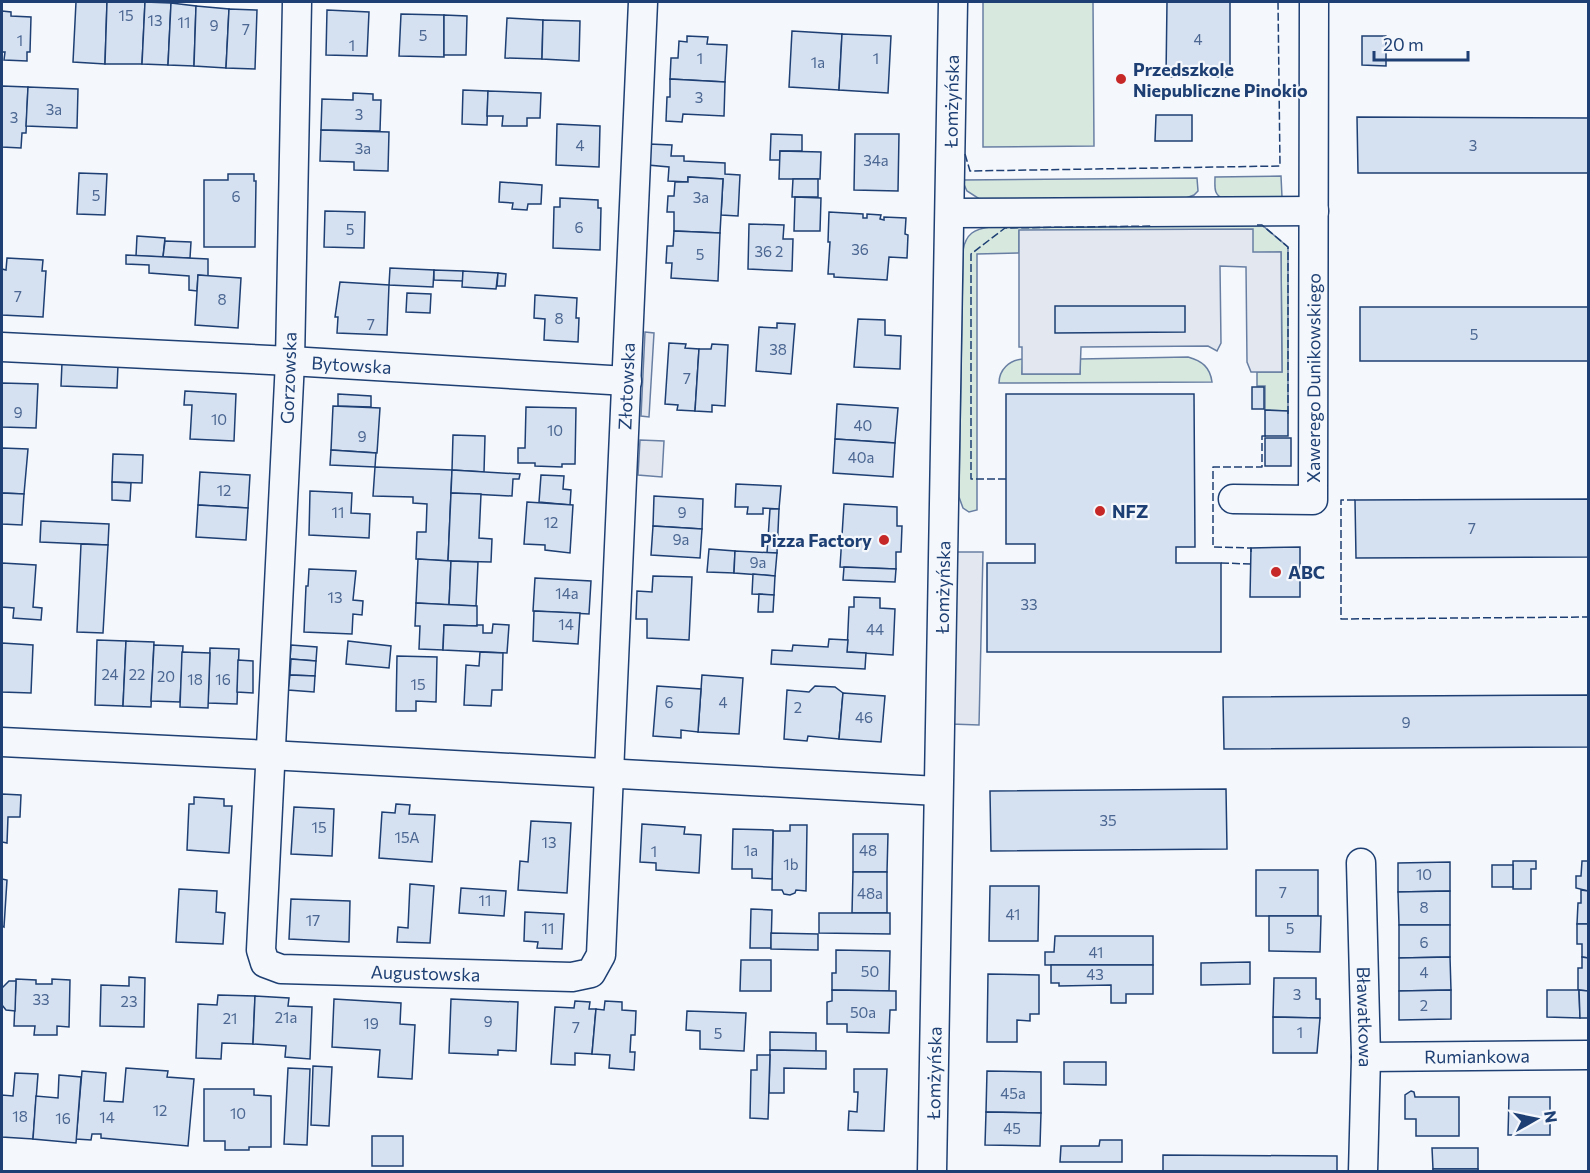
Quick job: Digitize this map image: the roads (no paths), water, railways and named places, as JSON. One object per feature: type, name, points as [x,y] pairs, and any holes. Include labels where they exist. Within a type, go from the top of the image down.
[{"type":"street","name":"Gorzowska","points":[[269,754],[290,361],[297,2]]},
{"type":"street","name":"Złotowska","points":[[609,772],[643,2]]},
{"type":"street","name":"Łomżyńska","points":[[932,1172],[953,2]]},
{"type":"street","name":"Xawerego Dunikowskiego","points":[[1233,499],[1313,500],[1314,2]]},
{"type":"street","points":[[950,213],[1314,211]]},
{"type":"street","name":"Bytowska","points":[[2,347],[627,381]]},
{"type":"street","points":[[2,742],[269,754],[938,791]]},
{"type":"street","name":"Augustowska","points":[[269,754],[261,950],[265,963],[282,969],[572,977],[591,973],[601,955],[609,772]]},
{"type":"street","name":"Bławatkowa","points":[[1361,863],[1366,1057],[1363,1172]]},
{"type":"street","name":"Rumiankowa","points":[[1366,1057],[1588,1055]]},
{"type":"place","name":"Przedszkole Niepubliczne Pinokio","points":[[1121,79]]},
{"type":"place","name":"NFZ","points":[[1100,511]]},
{"type":"place","name":"Pizza Factory","points":[[884,540]]},
{"type":"place","name":"ABC","points":[[1276,572]]}]
